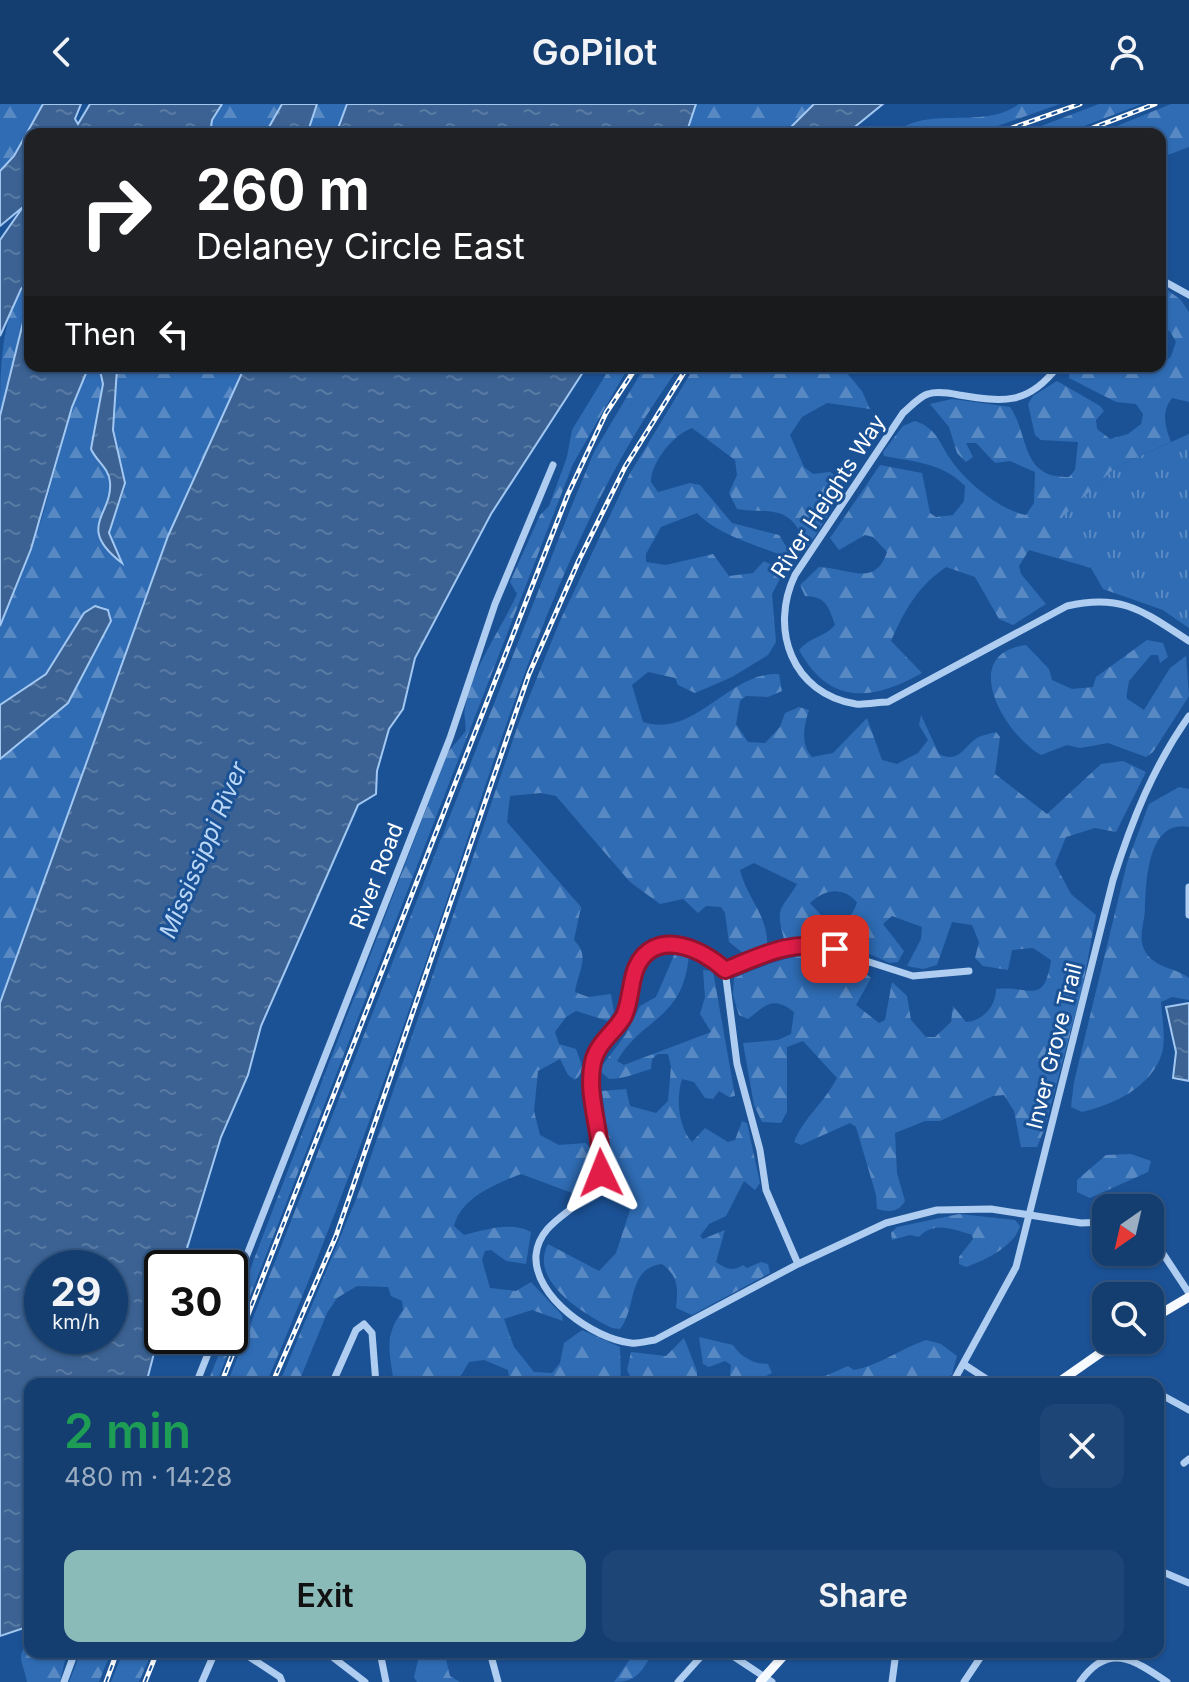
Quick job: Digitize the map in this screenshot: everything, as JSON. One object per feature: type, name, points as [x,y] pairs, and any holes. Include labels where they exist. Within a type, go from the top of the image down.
[{"type":"main road","points":[[1164,1311],[1189,1295]]},
{"type":"main road","points":[[1065,1378],[1099,1354]]},
{"type":"main road","points":[[766,1680],[782,1658]]},
{"type":"street","points":[[1166,282],[1189,295]]},
{"type":"street","name":"River Heights Way","points":[[1053,372],[1044,383],[1024,396],[1001,402],[946,392],[926,394],[903,413],[784,597],[782,628],[792,658],[805,679],[834,696],[857,704],[888,702],[1067,606],[1097,600],[1128,605],[1189,641]]},
{"type":"street","name":"River Road","points":[[248,1252],[450,738],[495,604],[553,465]]},
{"type":"street","name":"Inver Grove Trail","points":[[956,1378],[1016,1267],[1113,880],[1132,819],[1153,771],[1189,716]]},
{"type":"street","points":[[1189,887],[1189,915]]},
{"type":"street","points":[[798,1264],[766,1190],[760,1150],[737,1064],[725,970],[708,953],[673,943],[650,952],[637,966],[622,1019],[593,1059],[591,1083],[603,1149],[601,1173],[591,1192],[545,1229],[536,1254],[539,1275],[548,1294],[561,1308],[614,1340],[634,1344],[665,1335],[798,1264],[886,1223],[937,1210],[991,1209],[1092,1223]]},
{"type":"street","points":[[725,970],[787,946],[810,943],[913,976],[969,971]]},
{"type":"street","points":[[1164,1256],[1189,1295]]},
{"type":"street","points":[[335,1378],[356,1330],[364,1324],[372,1333],[376,1378]]},
{"type":"street","points":[[198,1378],[208,1354]]},
{"type":"street","points":[[965,1365],[985,1378]]},
{"type":"street","points":[[1164,1396],[1189,1410]]},
{"type":"street","points":[[1164,1573],[1189,1583]]},
{"type":"street","points":[[64,1682],[73,1658]]},
{"type":"street","points":[[202,1682],[212,1658]]},
{"type":"street","points":[[250,1658],[282,1682]]},
{"type":"street","points":[[334,1658],[365,1682]]},
{"type":"street","points":[[381,1658],[386,1682]]},
{"type":"street","points":[[492,1658],[498,1682]]},
{"type":"street","points":[[678,1682],[700,1658]]},
{"type":"street","points":[[735,1658],[766,1680]]},
{"type":"street","points":[[892,1682],[895,1658]]},
{"type":"street","points":[[964,1682],[980,1658]]},
{"type":"street","points":[[1080,1682],[1092,1665],[1106,1658],[1133,1661],[1167,1682]]},
{"type":"green space","points":[[0,104],[43,104],[30,128],[24,128],[24,138],[14,156],[0,171]]},
{"type":"green space","points":[[222,104],[282,104],[268,128],[211,128]]},
{"type":"green space","points":[[317,104],[347,104],[338,128],[309,128]]},
{"type":"green space","points":[[696,104],[814,104],[790,128],[688,128]]},
{"type":"green space","points":[[1019,104],[1060,104],[992,128],[902,128],[922,120],[989,116]]},
{"type":"green space","points":[[1099,104],[1142,104],[1079,128],[1036,128]]},
{"type":"green space","points":[[1171,104],[1189,104],[1189,147],[1166,156],[1166,128],[1112,128]]},
{"type":"green space","points":[[24,286],[21,341],[0,416],[7,324]]},
{"type":"green space","points":[[1166,289],[1180,299],[1189,312],[1189,402],[1172,398],[1166,409],[1165,419],[1171,442],[1116,467],[1077,504],[1163,610],[1103,589],[1091,568],[1029,550],[1019,566],[1021,574],[1046,604],[1013,625],[999,619],[975,577],[946,567],[927,582],[913,600],[891,641],[922,673],[886,689],[853,693],[824,681],[811,668],[799,650],[835,625],[826,604],[818,598],[805,596],[800,585],[819,567],[868,573],[882,563],[887,552],[873,537],[865,535],[839,550],[830,538],[880,465],[922,473],[930,513],[936,517],[953,515],[964,501],[965,486],[946,472],[927,464],[884,456],[883,452],[903,426],[915,421],[928,428],[974,486],[1005,507],[1026,515],[1034,503],[1035,472],[1010,461],[995,463],[976,443],[966,443],[973,457],[966,462],[957,453],[949,427],[930,404],[952,399],[1010,407],[1034,463],[1053,476],[1069,477],[1075,470],[1078,442],[1041,440],[1035,435],[1028,404],[1033,396],[1057,381],[1100,406],[1104,411],[1096,420],[1097,429],[1110,439],[1128,434],[1141,424],[1143,414],[1136,404],[1116,402],[1069,378],[1070,372],[1166,372],[1166,361],[1176,342],[1166,328]]},
{"type":"green space","points":[[87,372],[103,372],[101,407],[91,446],[109,478],[110,490],[99,529],[108,550],[122,563],[109,533],[125,488],[113,430],[116,372],[242,372],[168,536],[0,1003],[0,759],[68,703],[111,621],[110,613],[102,606],[87,610],[46,674],[0,705],[0,626],[42,518],[72,407]]},
{"type":"green space","points":[[607,372],[626,372],[573,464],[248,1302],[248,1276],[254,1259],[448,752],[465,732],[465,708],[474,678],[517,594],[510,582],[540,515],[549,506],[567,457],[572,430]]},
{"type":"green space","points":[[641,372],[676,372],[606,487],[546,616],[387,1073],[269,1378],[229,1378],[239,1354],[248,1354],[248,1330],[594,452]]},
{"type":"green space","points":[[691,372],[846,372],[862,391],[870,409],[827,403],[802,417],[790,435],[804,467],[813,474],[830,472],[847,484],[809,546],[794,523],[782,514],[737,509],[729,493],[737,475],[735,460],[692,428],[678,436],[665,450],[652,474],[651,482],[658,492],[690,483],[700,485],[732,523],[779,535],[791,554],[789,558],[740,540],[697,513],[661,527],[646,554],[646,562],[666,565],[713,554],[729,576],[753,573],[764,561],[784,571],[772,594],[776,642],[768,655],[732,677],[695,693],[678,685],[675,678],[648,672],[632,685],[643,722],[662,725],[679,721],[744,683],[761,676],[779,674],[782,691],[768,697],[746,696],[740,701],[736,724],[748,742],[765,743],[780,727],[785,713],[799,707],[809,710],[804,740],[812,757],[833,753],[867,718],[882,760],[897,764],[918,753],[928,740],[919,725],[921,715],[939,754],[946,757],[956,756],[977,738],[996,732],[1000,737],[995,774],[1047,814],[1101,764],[1123,761],[1146,772],[1116,832],[1095,828],[1066,837],[1055,864],[1071,894],[1096,915],[1082,990],[1044,1130],[1037,1147],[1021,1147],[1014,1111],[1004,1095],[993,1096],[940,1121],[925,1121],[895,1133],[897,1173],[905,1201],[893,1211],[877,1209],[876,1195],[856,1127],[850,1123],[801,1145],[794,1142],[837,1078],[803,1041],[787,1047],[787,1112],[781,1123],[762,1122],[754,1105],[743,1043],[778,1040],[791,1034],[794,1012],[775,1003],[765,1006],[748,1019],[739,1015],[733,995],[734,978],[786,959],[820,955],[837,958],[854,965],[871,978],[856,1005],[879,1023],[885,1020],[892,982],[907,996],[911,1020],[926,1037],[935,1037],[951,1022],[953,1006],[966,1022],[972,1021],[983,1016],[991,1007],[996,989],[1039,989],[1048,975],[1051,960],[1033,948],[1012,950],[1008,970],[983,966],[975,958],[979,942],[972,925],[952,922],[937,965],[923,969],[907,966],[921,939],[922,927],[892,916],[883,924],[904,951],[898,962],[890,963],[838,940],[857,902],[845,893],[834,891],[810,903],[828,923],[828,938],[784,939],[780,914],[797,884],[754,863],[740,870],[765,926],[767,947],[743,953],[729,942],[725,913],[721,907],[706,906],[698,913],[683,899],[660,904],[630,882],[556,796],[541,793],[510,796],[507,822],[581,907],[574,940],[583,958],[575,992],[588,997],[611,994],[614,1012],[608,1021],[576,1011],[566,1017],[555,1032],[559,1044],[576,1049],[581,1061],[582,1069],[575,1080],[568,1075],[560,1059],[538,1071],[534,1111],[540,1135],[559,1145],[586,1143],[595,1154],[592,1171],[584,1186],[575,1194],[521,1174],[472,1199],[454,1226],[464,1235],[507,1227],[531,1232],[526,1264],[506,1261],[491,1250],[485,1251],[482,1260],[490,1288],[516,1291],[531,1282],[562,1315],[563,1321],[532,1310],[504,1319],[514,1347],[534,1372],[552,1373],[560,1363],[564,1343],[582,1330],[620,1347],[621,1378],[509,1378],[508,1370],[484,1360],[469,1362],[460,1378],[393,1378],[390,1337],[403,1310],[402,1301],[391,1296],[388,1287],[357,1286],[337,1298],[327,1313],[300,1378],[282,1378],[357,1197],[519,722],[559,623],[629,475]]},
{"type":"green space","points":[[1189,434],[1189,628],[1047,531],[1116,467]]},
{"type":"green space","points":[[1147,640],[1163,643],[1168,657],[1160,663],[1158,655],[1151,655],[1129,681],[1126,698],[1144,710],[1170,668],[1186,656],[1189,696],[1153,752],[1146,757],[1108,743],[1080,748],[1067,745],[1041,755],[1014,731],[994,696],[991,678],[994,663],[1005,651],[1026,645],[1049,669],[1052,680],[1072,689],[1093,687],[1096,677]]},
{"type":"green space","points":[[1179,787],[1189,789],[1189,827],[1175,827],[1157,843],[1148,870],[1141,937],[1143,948],[1150,958],[1189,978],[1189,1000],[1172,997],[1161,1002],[1163,1047],[1150,1076],[1130,1093],[1082,1112],[1071,1107],[1074,1082],[1127,863],[1149,804]]},
{"type":"green space","points":[[675,953],[689,955],[679,993],[670,1006],[627,1046],[617,1061],[624,1065],[711,1032],[700,1014],[705,997],[703,970],[713,971],[735,1096],[729,1097],[719,1091],[713,1099],[705,1098],[694,1082],[682,1079],[679,1095],[681,1120],[692,1142],[705,1128],[728,1142],[735,1140],[742,1121],[747,1123],[760,1183],[755,1190],[744,1181],[726,1216],[709,1224],[700,1236],[703,1239],[725,1230],[716,1262],[733,1269],[743,1265],[747,1268],[761,1262],[768,1264],[770,1273],[692,1315],[676,1308],[676,1284],[672,1273],[662,1264],[651,1267],[638,1281],[620,1329],[612,1328],[588,1315],[563,1295],[546,1271],[544,1258],[548,1244],[599,1271],[616,1253],[630,1210],[602,1192],[609,1146],[602,1091],[626,1089],[630,1106],[656,1113],[668,1101],[671,1067],[668,1054],[658,1054],[652,1059],[651,1069],[630,1076],[609,1079],[599,1070],[626,1034],[640,1006],[656,997]]},
{"type":"green space","points":[[1131,1154],[1151,1161],[1148,1172],[1099,1194],[1092,1194],[1090,1198],[1077,1192],[1077,1180],[1106,1155]]},
{"type":"green space","points":[[959,1214],[1015,1220],[1020,1226],[1005,1246],[990,1257],[966,1267],[959,1264],[959,1257],[973,1239],[972,1235],[937,1228],[919,1237],[910,1235],[892,1240],[891,1233],[897,1227]]},
{"type":"green space","points":[[699,1337],[733,1345],[748,1359],[768,1364],[772,1373],[762,1378],[730,1378],[731,1365],[725,1361],[709,1367],[703,1364]]},
{"type":"green space","points":[[684,1338],[697,1378],[631,1378],[627,1370],[631,1352],[666,1356]]},
{"type":"green space","points":[[926,1340],[941,1344],[957,1356],[952,1374],[948,1378],[821,1378],[848,1366],[854,1370],[873,1364]]},
{"type":"green space","points":[[219,1354],[228,1354],[218,1378],[209,1378]]},
{"type":"green space","points":[[24,1648],[24,1658],[66,1658],[60,1682],[27,1682],[21,1660]]},
{"type":"green space","points":[[79,1658],[109,1658],[99,1682],[69,1682]]},
{"type":"green space","points":[[121,1658],[149,1658],[139,1682],[111,1682]]},
{"type":"green space","points":[[419,1658],[446,1658],[450,1676],[460,1682],[417,1682],[414,1677]]},
{"type":"green space","points":[[631,1658],[650,1658],[634,1677],[614,1682]]},
{"type":"water","points":[[43,104],[81,104],[75,119],[78,124],[90,104],[222,104],[211,128],[30,128]]},
{"type":"water","points":[[282,104],[317,104],[309,128],[268,128]]},
{"type":"water","points":[[347,104],[696,104],[688,128],[338,128]]},
{"type":"water","points":[[814,104],[883,104],[853,128],[790,128]]},
{"type":"water","points":[[24,138],[24,286],[0,336],[0,240],[23,207],[0,226],[0,171],[14,156]]},
{"type":"water","points":[[24,318],[24,372],[87,372],[72,407],[31,549],[0,626],[0,416]]},
{"type":"water","points":[[100,372],[117,372],[113,430],[125,483],[109,533],[122,563],[108,551],[98,530],[107,504],[110,482],[91,449],[103,384]]},
{"type":"water","name":"Mississippi River","points":[[242,372],[583,372],[491,514],[415,658],[403,709],[389,729],[377,771],[376,794],[358,805],[261,1026],[248,1075],[221,1137],[186,1250],[144,1250],[144,1354],[154,1354],[148,1378],[24,1378],[24,1628],[0,1636],[0,1003],[168,536]]},
{"type":"water","points":[[95,606],[108,610],[111,621],[68,703],[0,759],[0,705],[46,674],[84,613]]},
{"type":"water","points":[[1189,1003],[1189,1081],[1173,1078],[1176,1052],[1166,1007]]},
{"type":"railway","points":[[1012,128],[1080,104]]},
{"type":"railway","points":[[1093,128],[1155,104]]},
{"type":"railway","points":[[223,1378],[568,494],[606,413],[633,372]]},
{"type":"railway","points":[[275,1378],[336,1236],[529,674],[579,560],[625,467],[684,372]]},
{"type":"railway","points":[[106,1682],[115,1658]]},
{"type":"railway","points":[[145,1682],[155,1658]]},
{"type":"route","points":[[601,1173],[603,1149],[591,1083],[593,1059],[622,1019],[630,1000],[637,966],[650,952],[673,943],[694,948],[708,953],[725,970],[787,946],[810,943],[835,949]]}]
